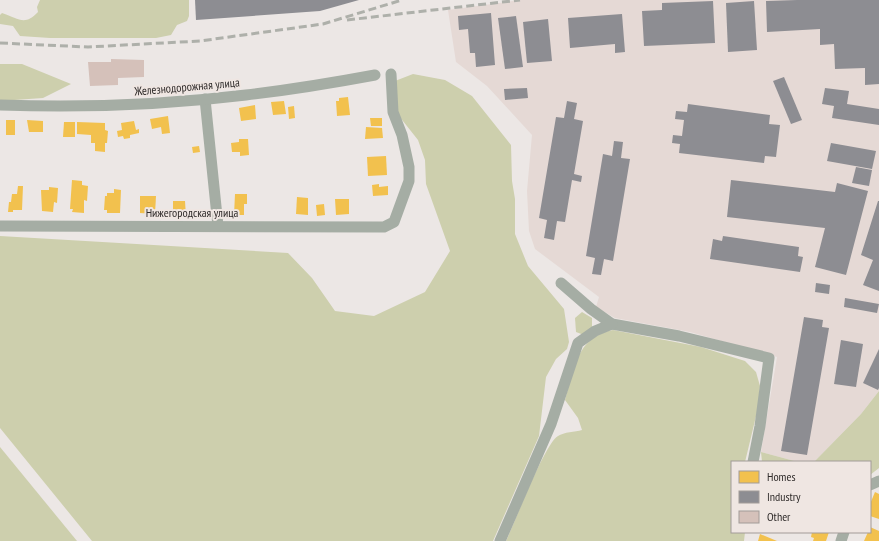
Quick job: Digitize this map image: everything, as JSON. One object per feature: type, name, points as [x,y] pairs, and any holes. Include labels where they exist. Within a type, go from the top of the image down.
[{"type":"street","name":"Нижегородская улица","points":[[0,226],[384,227],[394,222],[409,181],[409,167],[402,135],[393,112],[391,74]]},
{"type":"street","name":"Железнодорожная улица","points":[[0,105],[107,106],[205,99],[300,88],[375,75]]},
{"type":"street","points":[[205,99],[218,226]]},
{"type":"street","points":[[561,284],[612,324],[679,336],[768,358],[760,426],[753,461]]},
{"type":"street","points":[[500,541],[551,424],[578,343],[595,331],[612,324]]},
{"type":"shaded area","points":[[520,0],[879,0],[879,391],[861,414],[815,461],[794,461],[761,452],[777,357],[690,332],[615,318],[596,307],[599,297],[535,249],[529,231],[527,191],[532,135],[487,86],[456,62],[448,10]]},
{"type":"green space","points":[[40,0],[189,0],[189,16],[187,21],[177,25],[171,35],[156,38],[50,38],[20,36],[13,26],[0,24],[0,15],[2,13],[17,19],[29,19],[38,12],[37,7]]},
{"type":"green space","points":[[0,64],[22,64],[71,84],[43,98],[0,101]]},
{"type":"green space","points":[[413,74],[445,80],[472,96],[511,145],[512,181],[515,199],[515,234],[528,266],[564,309],[569,342],[567,349],[556,359],[546,377],[539,436],[493,541],[92,541],[0,428],[0,236],[288,253],[312,278],[335,311],[374,316],[425,292],[450,251],[426,184],[425,160],[418,140],[399,116],[395,99],[395,81]]},
{"type":"green space","points":[[582,312],[592,318],[592,327],[584,335],[576,332],[575,318]]},
{"type":"green space","points":[[613,330],[701,347],[745,361],[756,372],[760,386],[758,408],[745,461],[731,461],[731,533],[745,533],[744,541],[506,541],[530,485],[552,442],[560,435],[582,430],[578,418],[565,400],[578,356],[591,340],[601,334]]},
{"type":"green space","points":[[879,391],[879,468],[871,474],[871,461],[815,461],[861,414]]},
{"type":"green space","points":[[0,447],[77,541],[0,541]]},
{"type":"green space","points":[[761,452],[794,461],[762,461]]},
{"type":"building: Homes","points":[[348,97],[350,115],[337,116],[336,101],[339,101],[339,98]]},
{"type":"building: Homes","points":[[284,101],[286,114],[273,115],[271,102]]},
{"type":"building: Homes","points":[[255,105],[256,119],[241,121],[239,108]]},
{"type":"building: Homes","points":[[294,106],[295,118],[289,119],[288,107]]},
{"type":"building: Homes","points":[[168,116],[170,133],[162,134],[161,127],[152,129],[150,119]]},
{"type":"building: Homes","points":[[370,118],[382,118],[382,126],[371,126]]},
{"type":"building: Homes","points":[[6,120],[15,120],[15,135],[6,135]]},
{"type":"building: Homes","points":[[27,120],[43,121],[43,132],[29,132]]},
{"type":"building: Homes","points":[[134,121],[136,130],[139,129],[139,133],[130,135],[130,138],[124,139],[123,136],[118,137],[117,131],[122,130],[121,123]]},
{"type":"building: Homes","points":[[64,122],[75,122],[75,137],[63,137]]},
{"type":"building: Homes","points":[[77,122],[105,123],[105,130],[108,131],[107,143],[105,143],[105,152],[95,151],[95,143],[91,143],[91,135],[77,134]]},
{"type":"building: Homes","points":[[366,127],[382,128],[383,138],[365,139]]},
{"type":"building: Homes","points":[[239,139],[248,139],[249,155],[240,156],[240,152],[232,152],[231,143],[239,142]]},
{"type":"building: Homes","points":[[199,146],[200,152],[193,153],[192,147]]},
{"type":"building: Homes","points":[[386,156],[387,175],[368,176],[367,157]]},
{"type":"building: Homes","points":[[72,180],[82,181],[82,185],[88,186],[87,201],[84,200],[84,213],[72,212],[73,209],[70,209]]},
{"type":"building: Homes","points":[[379,184],[379,187],[388,186],[388,195],[373,196],[372,185]]},
{"type":"building: Homes","points":[[18,186],[23,186],[22,210],[13,210],[13,212],[8,212],[12,194],[17,194]]},
{"type":"building: Homes","points":[[49,187],[58,188],[57,203],[54,202],[53,212],[42,211],[41,190],[49,190]]},
{"type":"building: Homes","points":[[114,189],[121,190],[120,213],[107,213],[107,210],[104,210],[105,196],[107,196],[107,193],[114,193]]},
{"type":"building: Homes","points":[[235,194],[247,194],[247,204],[244,204],[244,215],[234,215]]},
{"type":"building: Homes","points":[[140,196],[156,196],[155,214],[140,213]]},
{"type":"building: Homes","points":[[297,197],[308,198],[308,215],[296,214]]},
{"type":"building: Homes","points":[[335,199],[349,199],[349,214],[336,215]]},
{"type":"building: Homes","points":[[173,201],[185,201],[186,216],[173,218]]},
{"type":"building: Homes","points":[[324,204],[325,215],[317,216],[316,205]]},
{"type":"building: Homes","points":[[875,492],[879,494],[879,519],[871,516],[871,502]]},
{"type":"building: Homes","points":[[871,527],[879,531],[879,541],[864,541],[868,533],[871,533]]},
{"type":"building: Homes","points":[[812,533],[829,533],[826,541],[813,541],[814,538],[811,537]]},
{"type":"building: Homes","points":[[760,534],[777,541],[758,541]]},
{"type":"building: Industry","points":[[195,0],[359,0],[320,11],[196,20]]},
{"type":"building: Industry","points":[[879,0],[879,84],[865,85],[865,68],[835,69],[834,44],[820,45],[820,29],[767,32],[766,1]]},
{"type":"building: Industry","points":[[713,1],[715,43],[644,46],[642,11],[662,10],[662,3]]},
{"type":"building: Industry","points":[[754,1],[757,50],[728,52],[726,3]]},
{"type":"building: Industry","points":[[491,13],[495,65],[476,67],[475,53],[470,53],[468,29],[459,30],[458,16]]},
{"type":"building: Industry","points":[[622,14],[625,52],[615,53],[615,44],[570,48],[568,18]]},
{"type":"building: Industry","points":[[516,16],[523,67],[505,69],[498,18]]},
{"type":"building: Industry","points":[[548,19],[552,61],[527,63],[523,22]]},
{"type":"building: Industry","points":[[784,77],[802,120],[791,124],[773,81]]},
{"type":"building: Industry","points":[[527,88],[528,98],[505,100],[504,89]]},
{"type":"building: Industry","points":[[825,88],[849,91],[847,104],[879,109],[879,125],[832,118],[834,106],[822,104]]},
{"type":"building: Industry","points":[[567,101],[577,103],[574,119],[583,121],[574,174],[582,176],[581,182],[572,180],[565,222],[557,221],[554,240],[544,238],[547,220],[539,218],[556,117],[564,118]]},
{"type":"building: Industry","points":[[688,104],[770,115],[769,124],[780,125],[776,157],[765,156],[764,163],[679,153],[680,144],[672,143],[673,135],[682,136],[684,120],[675,119],[676,111],[687,112]]},
{"type":"building: Industry","points":[[614,141],[623,142],[621,158],[630,159],[613,261],[604,259],[601,275],[592,274],[595,258],[586,256],[603,154],[612,156]]},
{"type":"building: Industry","points":[[831,143],[876,151],[872,169],[827,161]]},
{"type":"building: Industry","points":[[856,167],[872,170],[869,186],[852,183]]},
{"type":"building: Industry","points":[[731,180],[835,192],[837,183],[868,191],[846,275],[815,267],[825,228],[727,217]]},
{"type":"building: Industry","points":[[878,201],[879,291],[863,285],[873,260],[861,255]]},
{"type":"building: Industry","points":[[723,236],[799,247],[798,256],[803,257],[800,272],[710,259],[713,239],[722,241]]},
{"type":"building: Industry","points":[[816,283],[830,285],[829,294],[815,292]]},
{"type":"building: Industry","points":[[845,298],[879,304],[877,313],[844,307]]},
{"type":"building: Industry","points":[[804,317],[823,320],[822,327],[829,328],[807,455],[781,451]]},
{"type":"building: Industry","points":[[841,340],[863,344],[856,387],[834,384]]},
{"type":"building: Industry","points":[[879,349],[879,388],[878,390],[863,383]]},
{"type":"building: Other","points":[[111,59],[144,60],[144,77],[118,78],[118,85],[90,86],[88,62],[111,62]]},
{"type":"railway","points":[[0,43],[88,47],[200,41],[323,24],[402,0]]},
{"type":"railway","points":[[347,20],[520,0]]}]
